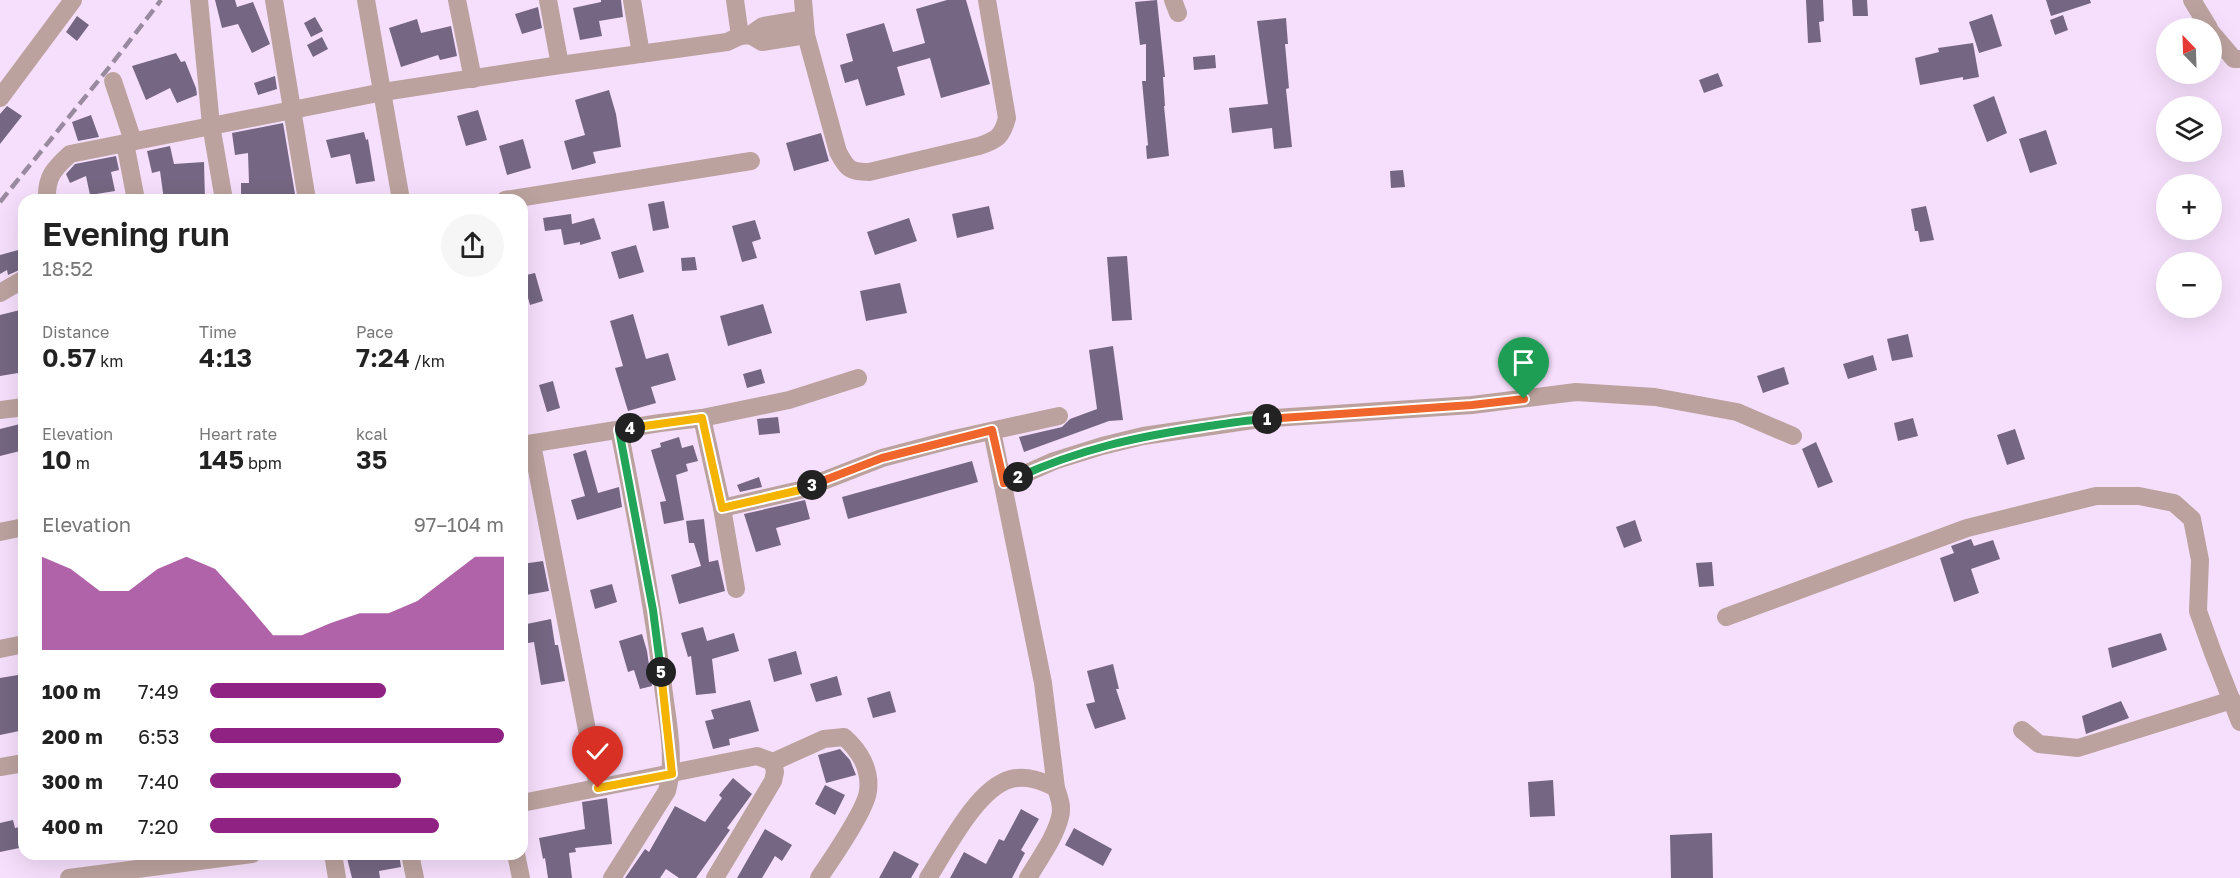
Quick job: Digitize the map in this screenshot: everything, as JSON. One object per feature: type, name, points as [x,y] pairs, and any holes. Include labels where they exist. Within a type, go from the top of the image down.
[{"type":"street","points":[[0,98],[73,0]]},
{"type":"street","points":[[199,0],[211,125],[223,194]]},
{"type":"street","points":[[274,0],[306,194]]},
{"type":"street","points":[[366,0],[400,194]]},
{"type":"street","points":[[457,0],[473,79]]},
{"type":"street","points":[[548,0],[560,65]]},
{"type":"street","points":[[632,0],[641,54]]},
{"type":"street","points":[[735,0],[745,35]]},
{"type":"street","points":[[803,0],[805,27],[838,152],[846,166],[855,172],[869,172],[979,146],[995,141],[1004,130],[1007,118],[987,0]]},
{"type":"street","points":[[2192,0],[2203,18]]},
{"type":"street","points":[[47,194],[51,171],[70,154],[382,92],[727,42],[745,35],[762,42],[805,27]]},
{"type":"street","points":[[2222,44],[2234,59],[2240,59]]},
{"type":"street","points":[[113,81],[129,142],[135,194]]},
{"type":"street","points":[[528,196],[751,161]]},
{"type":"street","points":[[0,293],[18,282]]},
{"type":"street","points":[[528,445],[702,418],[789,400],[858,378]]},
{"type":"street","points":[[1004,483],[1054,461],[1143,436],[1260,419],[1472,405],[1576,393],[1656,398],[1737,412],[1793,436]]},
{"type":"street","points":[[0,410],[18,408]]},
{"type":"street","points":[[722,508],[800,490],[882,458],[992,430],[1059,416]]},
{"type":"street","points":[[702,418],[722,508],[736,589]]},
{"type":"street","points":[[612,878],[667,790],[672,774],[653,610],[619,430]]},
{"type":"street","points":[[992,430],[1043,683],[1056,788],[1061,802],[1060,817],[1049,842],[1028,878]]},
{"type":"street","points":[[528,450],[598,788]]},
{"type":"street","points":[[1725,617],[1967,528],[2097,496],[2139,496],[2174,503],[2192,519],[2200,560],[2199,610],[2212,653],[2240,722]]},
{"type":"street","points":[[0,532],[18,528]]},
{"type":"street","points":[[0,649],[18,645]]},
{"type":"street","points":[[2022,730],[2039,744],[2078,748],[2232,700]]},
{"type":"street","points":[[528,802],[757,756],[774,762],[824,739],[844,737],[857,748],[866,767],[868,792],[856,818],[819,878]]},
{"type":"street","points":[[715,878],[772,781],[775,772],[774,762]]},
{"type":"street","points":[[0,767],[18,764]]},
{"type":"street","points":[[928,878],[983,797],[998,785],[1011,779],[1028,778],[1044,781],[1056,788]]},
{"type":"street","points":[[69,878],[204,860]]},
{"type":"street","points":[[334,860],[337,878]]},
{"type":"street","points":[[411,860],[415,878]]},
{"type":"street","points":[[517,860],[521,878]]},
{"type":"building","points":[[215,0],[235,0],[237,7],[253,2],[270,44],[252,53],[238,24],[222,28]]},
{"type":"building","points":[[601,0],[621,0],[623,17],[599,21],[602,36],[580,40],[573,8],[601,2]]},
{"type":"building","points":[[947,0],[966,0],[990,84],[941,98],[930,58],[897,67],[905,95],[866,106],[858,79],[845,83],[840,65],[853,61],[846,34],[884,23],[893,52],[925,43],[916,9]]},
{"type":"building","points":[[1157,0],[1165,77],[1163,77],[1164,106],[1169,156],[1147,159],[1146,146],[1148,145],[1142,81],[1146,81],[1146,44],[1140,45],[1135,2]]},
{"type":"building","points":[[1806,0],[1823,0],[1824,21],[1819,22],[1821,42],[1808,43]]},
{"type":"building","points":[[1852,0],[1867,0],[1868,16],[1853,16]]},
{"type":"building","points":[[2046,0],[2090,0],[2091,3],[2051,16]]},
{"type":"building","points":[[538,7],[542,28],[522,34],[515,14]]},
{"type":"building","points":[[1992,14],[2002,46],[1979,53],[1969,22]]},
{"type":"building","points":[[2063,15],[2068,30],[2055,35],[2050,20]]},
{"type":"building","points":[[77,16],[89,25],[77,41],[66,32]]},
{"type":"building","points":[[315,17],[323,31],[311,37],[304,23]]},
{"type":"building","points":[[1286,18],[1288,44],[1285,44],[1289,88],[1286,89],[1292,147],[1274,149],[1272,128],[1232,133],[1229,108],[1268,104],[1257,21]]},
{"type":"building","points":[[417,19],[421,33],[451,26],[457,56],[440,60],[438,55],[401,67],[389,28]]},
{"type":"building","points":[[322,37],[328,49],[313,57],[307,45]]},
{"type":"building","points":[[1973,43],[1979,77],[1963,80],[1963,77],[1920,85],[1915,58],[1939,52],[1938,48]]},
{"type":"building","points":[[176,53],[181,62],[185,61],[197,95],[177,103],[170,88],[146,100],[132,66]]},
{"type":"building","points":[[1215,55],[1216,68],[1194,70],[1193,57]]},
{"type":"building","points":[[1718,73],[1723,86],[1704,93],[1699,80]]},
{"type":"building","points":[[275,76],[277,89],[258,95],[254,83]]},
{"type":"building","points":[[609,90],[616,114],[621,147],[593,152],[596,163],[572,170],[564,141],[585,135],[575,100]]},
{"type":"building","points":[[1994,96],[2007,133],[1987,142],[1973,105]]},
{"type":"building","points":[[7,106],[22,116],[0,144],[0,114]]},
{"type":"building","points":[[478,110],[487,140],[466,146],[457,116]]},
{"type":"building","points":[[91,115],[99,137],[78,141],[72,122]]},
{"type":"building","points":[[283,123],[295,194],[241,194],[241,183],[249,183],[248,153],[235,155],[232,133]]},
{"type":"building","points":[[2046,130],[2057,164],[2030,173],[2019,139]]},
{"type":"building","points":[[364,132],[366,140],[368,139],[375,181],[356,184],[350,154],[331,158],[326,140]]},
{"type":"building","points":[[821,133],[829,161],[794,171],[786,143]]},
{"type":"building","points":[[523,139],[531,168],[507,175],[499,146]]},
{"type":"building","points":[[170,146],[174,164],[204,162],[205,194],[163,194],[160,171],[152,173],[147,151]]},
{"type":"building","points":[[116,156],[119,170],[111,172],[115,191],[90,194],[86,176],[70,183],[66,174],[75,164]]},
{"type":"building","points":[[1403,170],[1405,187],[1391,188],[1390,171]]},
{"type":"building","points":[[664,201],[669,228],[653,231],[648,204]]},
{"type":"building","points":[[989,206],[994,229],[957,238],[952,214]]},
{"type":"building","points":[[1926,206],[1934,240],[1920,242],[1918,231],[1915,231],[1911,209]]},
{"type":"building","points":[[571,214],[572,224],[594,218],[601,239],[580,245],[580,242],[564,245],[561,229],[545,231],[543,218]]},
{"type":"building","points":[[909,218],[917,241],[875,255],[867,232]]},
{"type":"building","points":[[755,220],[761,239],[752,242],[757,258],[742,262],[732,226]]},
{"type":"building","points":[[636,245],[644,272],[619,279],[611,252]]},
{"type":"building","points":[[18,250],[18,271],[8,275],[7,270],[0,274],[0,255]]},
{"type":"building","points":[[1127,256],[1132,320],[1112,321],[1107,257]]},
{"type":"building","points":[[695,257],[697,270],[682,271],[681,258]]},
{"type":"building","points":[[535,273],[543,301],[530,305],[528,298],[528,275]]},
{"type":"building","points":[[900,283],[907,313],[866,321],[860,291]]},
{"type":"building","points":[[763,304],[772,333],[728,346],[720,316]]},
{"type":"building","points":[[18,310],[18,373],[0,376],[0,315]]},
{"type":"building","points":[[633,314],[646,359],[668,353],[676,380],[651,387],[656,403],[628,411],[615,368],[623,366],[610,321]]},
{"type":"building","points":[[1908,334],[1913,357],[1892,361],[1887,339]]},
{"type":"building","points":[[1113,346],[1123,420],[1109,421],[1024,452],[1019,437],[1062,427],[1070,419],[1097,409],[1089,350]]},
{"type":"building","points":[[1873,355],[1877,370],[1848,379],[1843,364]]},
{"type":"building","points":[[1784,367],[1789,384],[1763,393],[1757,376]]},
{"type":"building","points":[[761,369],[765,383],[747,388],[743,374]]},
{"type":"building","points":[[553,381],[560,408],[547,412],[539,385]]},
{"type":"building","points":[[778,417],[780,433],[759,435],[757,419]]},
{"type":"building","points":[[1913,418],[1918,436],[1898,441],[1894,423]]},
{"type":"building","points":[[18,424],[18,452],[0,456],[0,429]]},
{"type":"building","points":[[2015,429],[2025,459],[2007,465],[1997,435]]},
{"type":"building","points":[[679,437],[682,448],[693,445],[698,461],[686,464],[688,471],[676,475],[684,520],[664,524],[660,502],[666,501],[651,450],[661,447],[660,443]]},
{"type":"building","points":[[1816,442],[1833,482],[1818,488],[1802,449]]},
{"type":"building","points":[[586,450],[598,493],[619,487],[622,507],[577,520],[571,500],[585,496],[573,454]]},
{"type":"building","points":[[972,461],[978,482],[848,519],[842,497]]},
{"type":"building","points":[[759,477],[762,487],[740,492],[737,485]]},
{"type":"building","points":[[805,500],[810,519],[776,528],[781,545],[756,552],[744,514]]},
{"type":"building","points":[[704,519],[709,562],[718,560],[725,591],[679,604],[671,575],[701,566],[694,543],[689,543],[686,521]]},
{"type":"building","points":[[1635,520],[1642,541],[1624,548],[1616,527]]},
{"type":"building","points":[[1971,539],[1974,546],[1993,540],[2000,559],[1971,569],[1979,593],[1954,602],[1940,558],[1954,553],[1951,546]]},
{"type":"building","points":[[543,561],[549,591],[528,595],[528,563]]},
{"type":"building","points":[[1712,562],[1714,586],[1699,587],[1696,563]]},
{"type":"building","points":[[612,584],[617,602],[595,609],[590,590]]},
{"type":"building","points":[[551,619],[555,645],[558,645],[565,681],[541,685],[534,642],[528,643],[528,624]]},
{"type":"building","points":[[703,627],[707,641],[734,633],[739,651],[712,659],[716,693],[696,695],[691,656],[688,657],[681,633]]},
{"type":"building","points":[[2161,633],[2167,650],[2112,668],[2108,648]]},
{"type":"building","points":[[642,634],[652,686],[640,689],[634,670],[628,672],[619,641]]},
{"type":"building","points":[[796,651],[802,674],[774,682],[768,659]]},
{"type":"building","points":[[1113,664],[1119,689],[1116,689],[1126,719],[1095,729],[1086,704],[1095,702],[1087,671]]},
{"type":"building","points":[[18,675],[18,731],[0,735],[0,678]]},
{"type":"building","points":[[837,676],[842,695],[816,702],[810,684]]},
{"type":"building","points":[[890,691],[896,712],[873,718],[867,698]]},
{"type":"building","points":[[750,700],[759,731],[729,739],[730,745],[713,749],[705,721],[714,719],[711,710]]},
{"type":"building","points":[[2121,701],[2129,718],[2086,734],[2082,716]]},
{"type":"building","points":[[840,749],[850,760],[856,775],[826,783],[818,755]]},
{"type":"building","points":[[733,778],[752,794],[727,828],[730,830],[696,878],[679,878],[666,869],[660,878],[625,878],[645,849],[649,852],[675,806],[705,822],[722,798],[719,795]]},
{"type":"building","points":[[1553,780],[1555,816],[1530,817],[1528,782]]},
{"type":"building","points":[[825,785],[845,795],[835,815],[815,804]]},
{"type":"building","points":[[607,798],[612,844],[575,848],[576,852],[569,853],[572,878],[548,878],[539,838],[585,829],[582,802]]},
{"type":"building","points":[[1021,809],[1039,819],[1021,850],[1025,853],[1012,878],[950,878],[964,852],[986,864],[999,839],[1004,841]]},
{"type":"building","points":[[13,820],[15,828],[18,827],[18,848],[0,852],[0,823]]},
{"type":"building","points":[[1074,828],[1112,849],[1103,866],[1065,845]]},
{"type":"building","points":[[765,829],[792,845],[782,861],[775,856],[762,878],[737,878]]},
{"type":"building","points":[[1712,833],[1713,878],[1671,878],[1670,835]]},
{"type":"building","points":[[894,851],[919,864],[911,878],[879,878]]},
{"type":"building","points":[[348,860],[400,860],[401,867],[379,871],[380,878],[352,878]]},
{"type":"railway","points":[[0,202],[161,0]]},
{"type":"route","points":[[598,788],[672,774],[653,610],[619,430],[702,418],[722,508],[800,490],[882,458],[992,430],[1004,483],[1054,461],[1143,436],[1260,419],[1383,409],[1472,405],[1524,399]]}]
